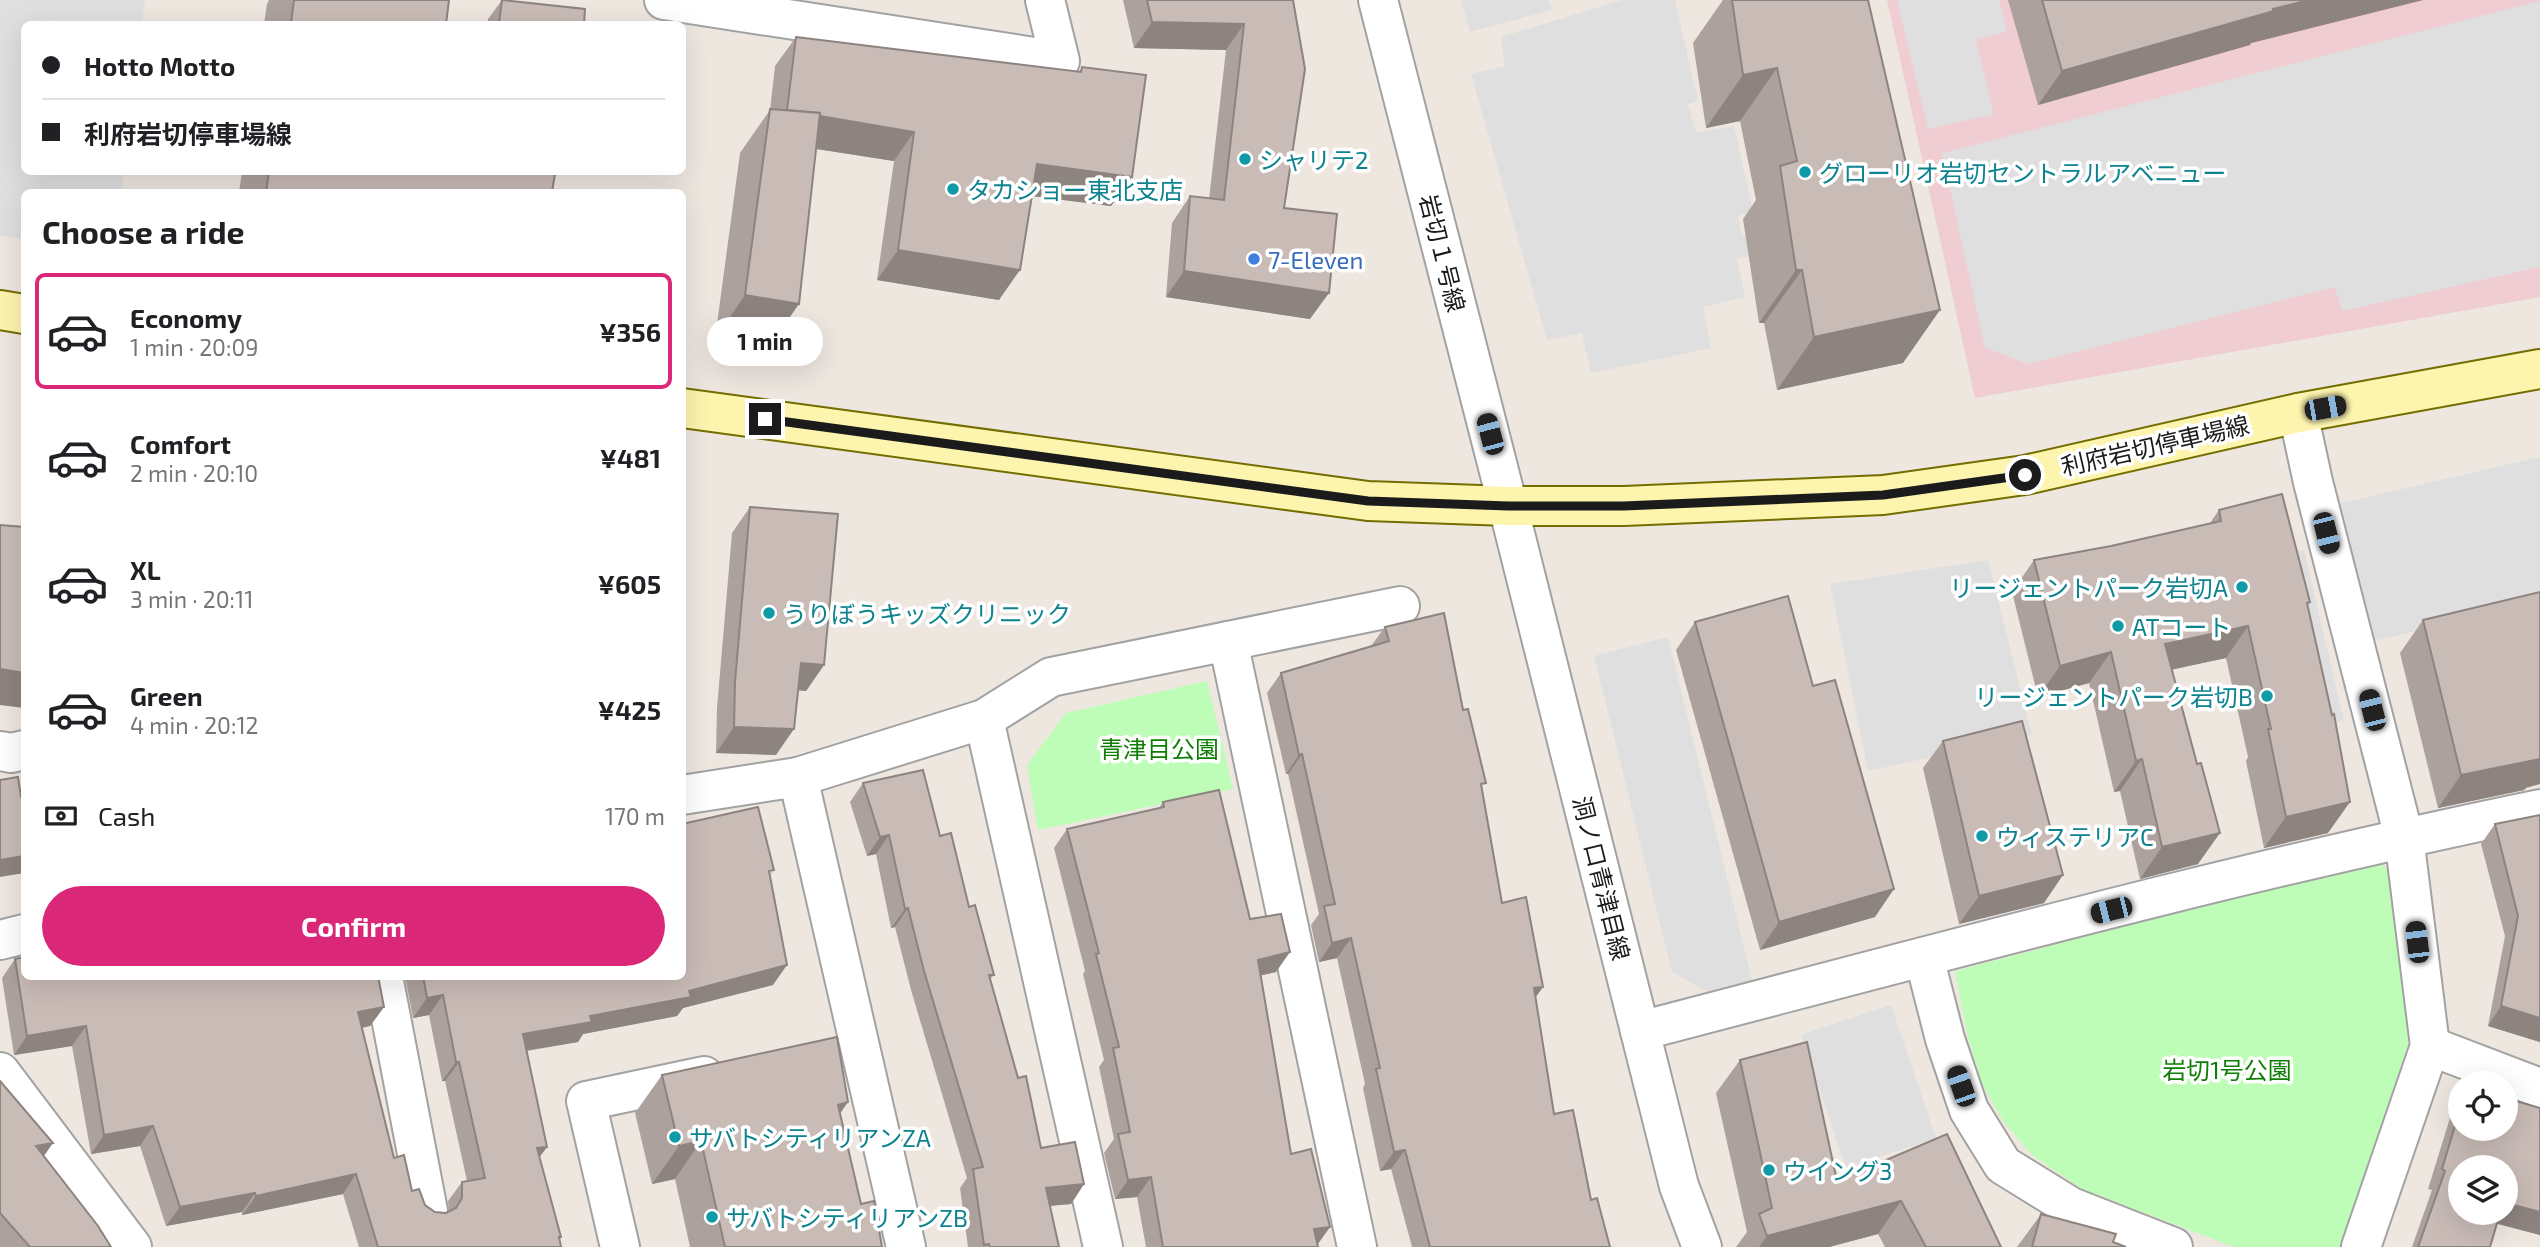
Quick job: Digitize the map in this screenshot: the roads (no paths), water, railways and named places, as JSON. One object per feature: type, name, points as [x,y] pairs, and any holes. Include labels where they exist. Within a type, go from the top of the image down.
[{"type":"main road","points":[[0,310],[21,314]]},
{"type":"main road","name":"利府岩切停車場線","points":[[686,409],[1368,501],[1508,506],[1624,506],[1883,495],[2025,475],[2298,413],[2540,369]]},
{"type":"street","points":[[664,0],[768,8],[1060,61],[1045,0]]},
{"type":"street","name":"岩切１号線","points":[[1378,0],[1508,506]]},
{"type":"street","points":[[2298,413],[2313,482],[2404,837],[2430,1046],[2361,1247]]},
{"type":"street","name":"洞ノ口青津目線","points":[[1508,506],[1679,1186],[1702,1247]]},
{"type":"street","points":[[686,794],[798,776],[984,719],[1051,677],[1399,606]]},
{"type":"street","points":[[1228,641],[1357,1247]]},
{"type":"street","points":[[984,719],[1103,1247]]},
{"type":"street","points":[[0,751],[11,753],[21,751]]},
{"type":"street","points":[[798,776],[845,1045],[906,1247]]},
{"type":"street","points":[[1640,1031],[2404,837],[2540,809]]},
{"type":"street","points":[[0,940],[21,935]]},
{"type":"street","points":[[1924,957],[1945,1040],[1969,1110],[2003,1165],[2071,1208],[2173,1247]]},
{"type":"street","points":[[384,980],[428,1211]]},
{"type":"street","points":[[2430,1046],[2540,1088]]},
{"type":"street","points":[[620,1247],[586,1101],[736,1069]]},
{"type":"street","points":[[0,1072],[132,1247]]},
{"type":"place","name":"シャリテ2","points":[[1245,159]]},
{"type":"place","name":"グローリオ岩切セントラルアベニュー","points":[[1805,172]]},
{"type":"place","name":"タカショー東北支店","points":[[953,189]]},
{"type":"place","name":"7-Eleven","points":[[1254,259]]},
{"type":"place","name":"リージェントパーク岩切A","points":[[2242,587]]},
{"type":"place","name":"うりぼうキッズクリニック","points":[[769,613]]},
{"type":"place","name":"ATコート","points":[[2118,626]]},
{"type":"place","name":"リージェントパーク岩切B","points":[[2267,696]]},
{"type":"place","name":"ウィステリアC","points":[[1982,836]]},
{"type":"place","name":"サバトシティリアンZA","points":[[675,1137]]},
{"type":"place","name":"ウイング3","points":[[1769,1170]]},
{"type":"place","name":"サバトシティリアンZB","points":[[712,1217]]},
{"type":"park label","name":"青津目公園","points":[[1159,748]]},
{"type":"park label","name":"岩切1号公園","points":[[2227,1069]]}]
